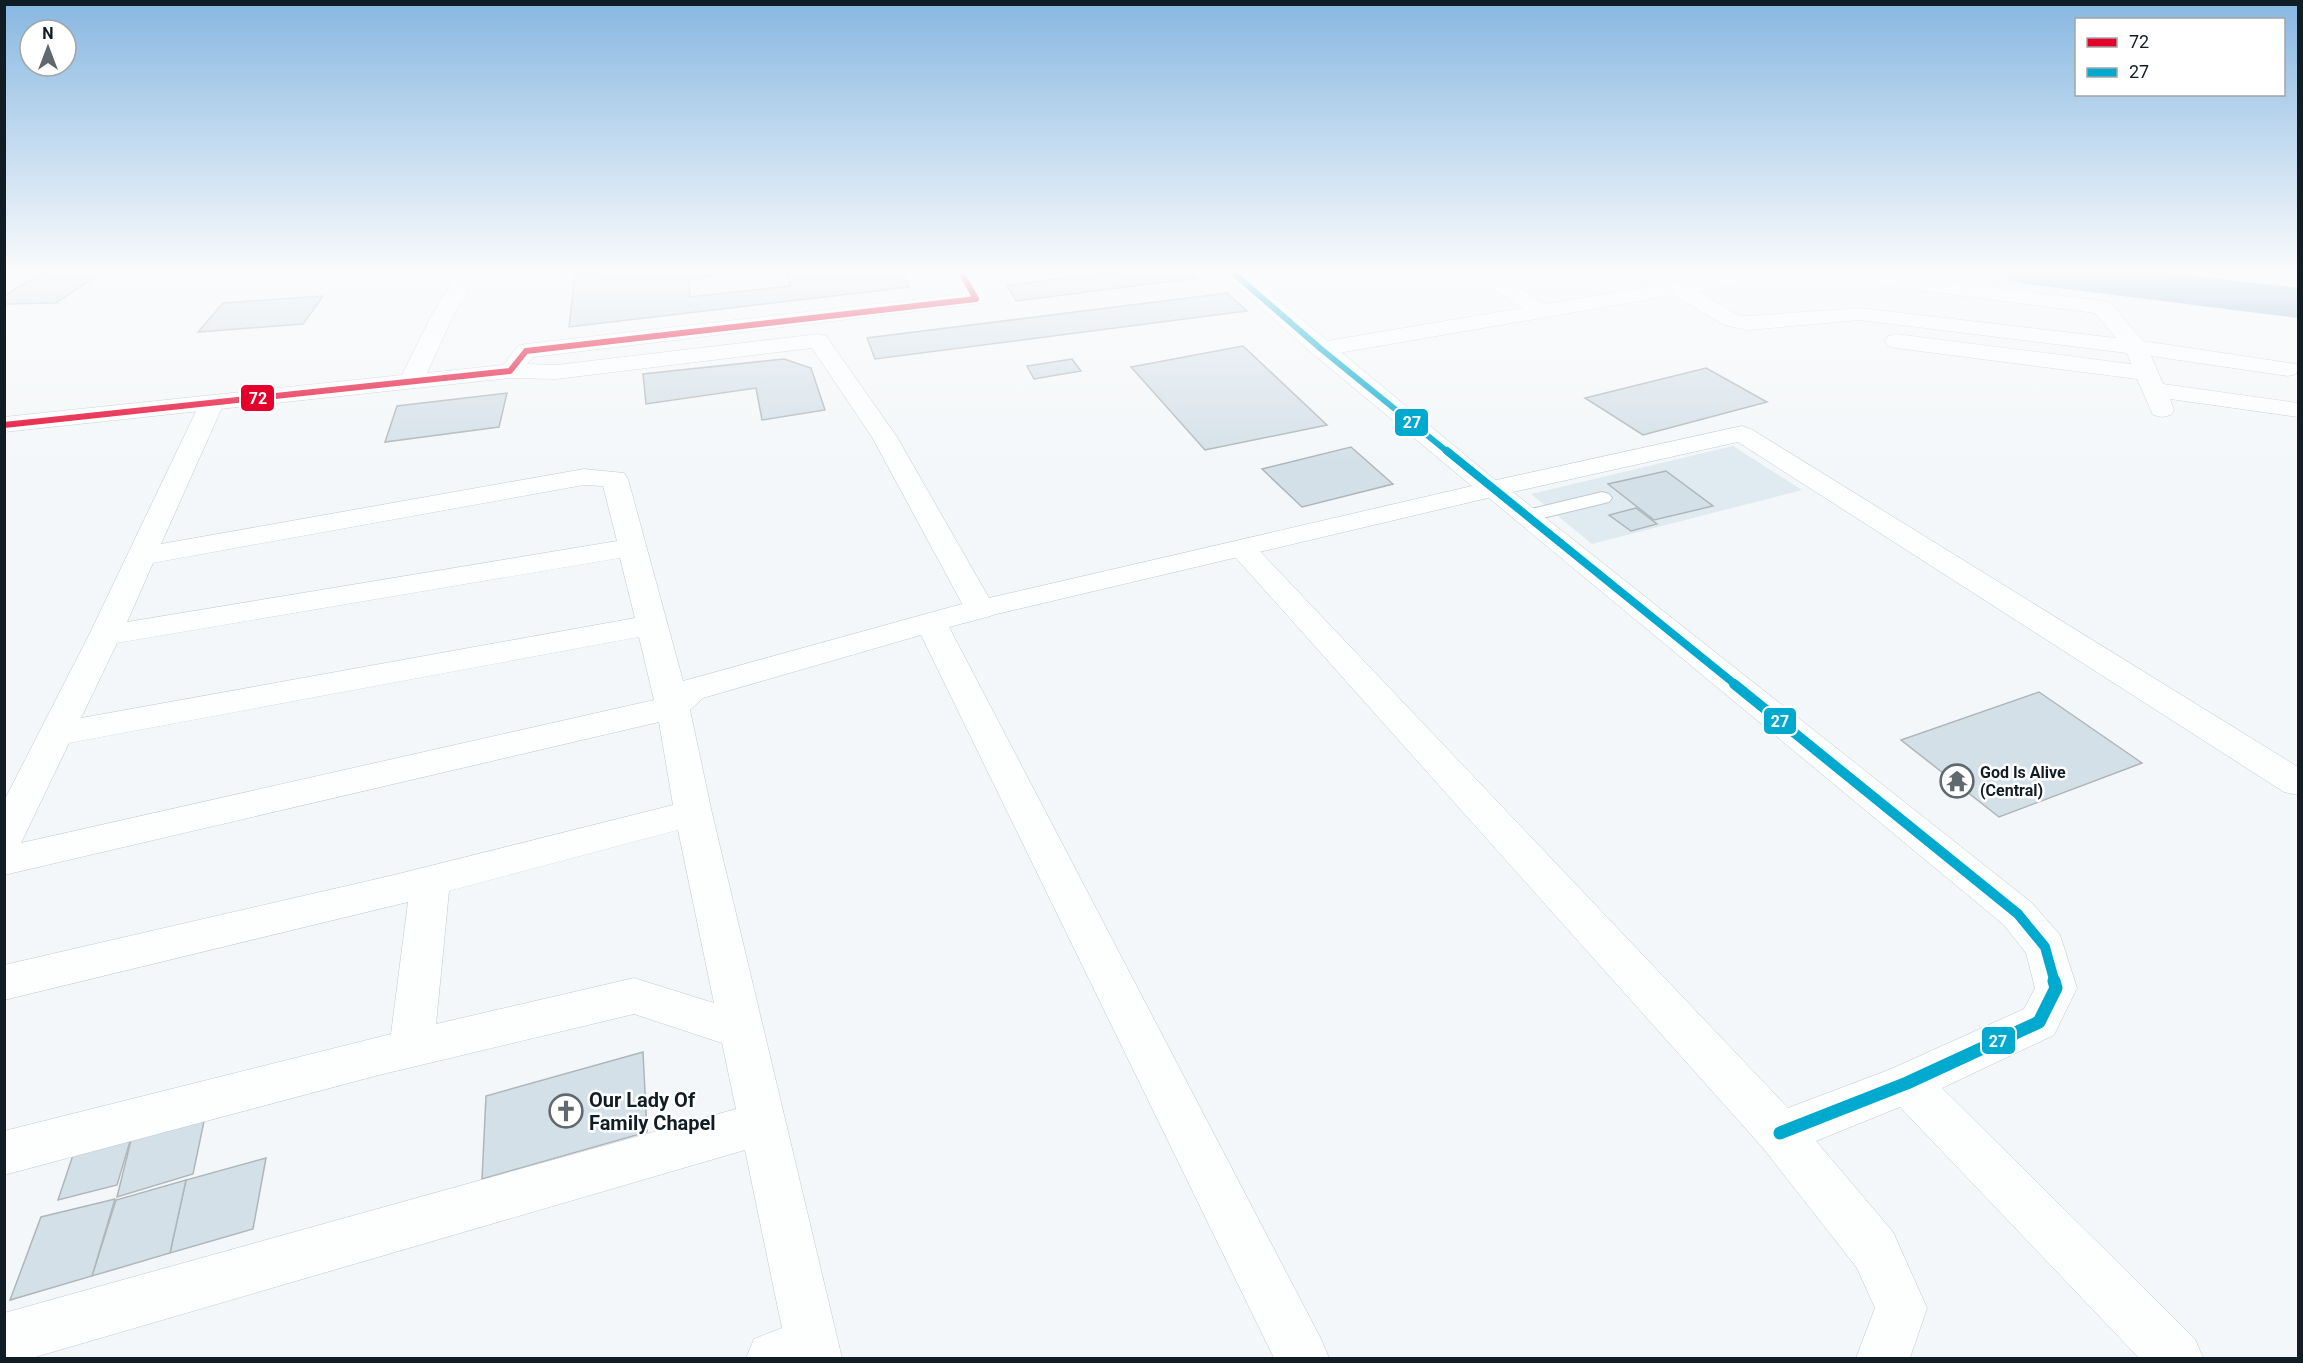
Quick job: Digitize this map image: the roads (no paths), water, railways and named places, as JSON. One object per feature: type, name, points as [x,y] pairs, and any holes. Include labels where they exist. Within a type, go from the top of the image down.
[{"type":"street","points":[[411,382],[434,334]]},
{"type":"street","points":[[510,371],[526,351],[677,334]]},
{"type":"street","points":[[1303,334],[2018,914],[2045,947],[2056,988],[2039,1022],[1907,1083],[1780,1133]]},
{"type":"street","points":[[1321,349],[1410,334]]},
{"type":"street","points":[[2024,334],[2288,369]]},
{"type":"street","points":[[2125,334],[2136,347],[2154,391]]},
{"type":"street","points":[[4,425],[510,371],[556,372],[818,341],[843,371],[904,471],[980,609]]},
{"type":"street","points":[[1896,341],[2154,391],[2298,410]]},
{"type":"street","points":[[4,839],[105,635],[212,403]]},
{"type":"street","points":[[4,861],[673,707],[691,690],[980,609],[1492,489],[1742,434],[2297,783]]},
{"type":"street","points":[[141,556],[584,477],[615,479],[673,707],[693,813],[763,1123],[800,1354]]},
{"type":"street","points":[[105,635],[634,547]]},
{"type":"street","points":[[1242,549],[1780,1133],[1875,1250],[1901,1308],[1883,1359]]},
{"type":"street","points":[[931,623],[1302,1359]]},
{"type":"street","points":[[55,734],[651,625]]},
{"type":"street","points":[[4,983],[430,881],[693,813]]},
{"type":"street","points":[[411,1049],[430,881]]},
{"type":"street","points":[[4,1153],[411,1049],[634,996],[741,1029]]},
{"type":"street","points":[[1907,1083],[2176,1359]]},
{"type":"street","points":[[4,1340],[763,1123]]},
{"type":"lane","points":[[1526,516],[1602,498]]},
{"type":"place","name":"God Is Alive (Central)","points":[[1957,781]]},
{"type":"place","name":"Our Lady Of Family Chapel","points":[[566,1111]]}]
